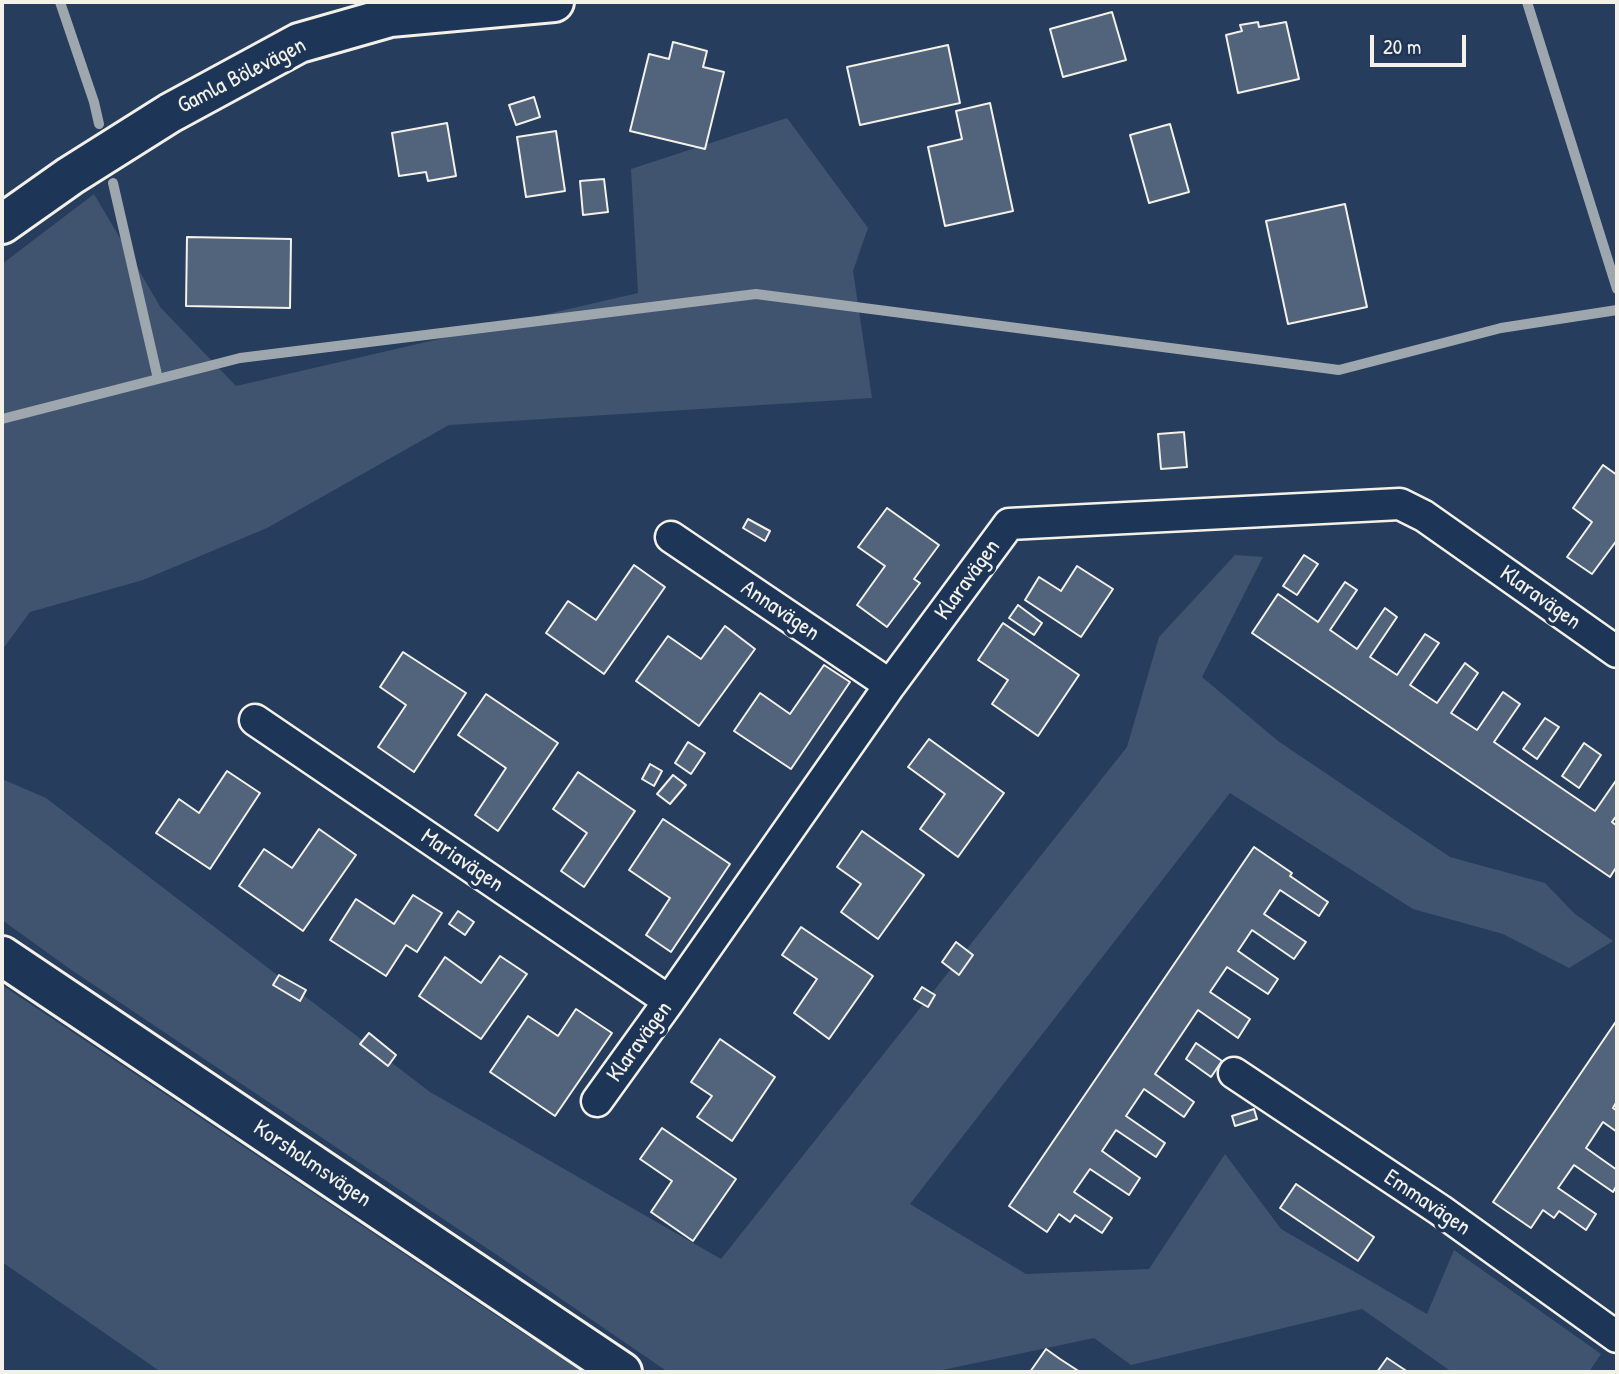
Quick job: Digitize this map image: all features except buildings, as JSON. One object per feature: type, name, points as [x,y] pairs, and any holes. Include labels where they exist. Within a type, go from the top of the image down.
[{"type":"main road","name":"Gamla Bölevägen","points":[[2,224],[70,176],[170,113],[299,43],[390,17],[554,2]]},
{"type":"main road","name":"Korsholmsvägen","points":[[2,956],[622,1372]]},
{"type":"street","name":"Klaravägen","points":[[597,1101],[890,685],[1009,524],[1400,504],[1424,516],[1617,652]]},
{"type":"street","name":"Annavägen","points":[[670,537],[890,685]]},
{"type":"street","name":"Mariavägen","points":[[255,720],[669,1002]]},
{"type":"street","name":"Emmavägen","points":[[1234,1073],[1440,1210],[1617,1337]]},
{"type":"shaded area","points":[[787,118],[868,228],[853,271],[872,398],[449,425],[267,528],[143,580],[30,612],[2,650],[2,264],[94,194],[161,308],[236,386],[638,293],[631,169]]},
{"type":"shaded area","points":[[1235,555],[1263,557],[1202,677],[1278,741],[1450,857],[1545,883],[1575,914],[1613,941],[1569,968],[1503,934],[1413,909],[1230,793],[910,1204],[1026,1274],[1149,1269],[1225,1154],[1281,1229],[1427,1314],[1454,1250],[1601,1354],[1589,1372],[1452,1372],[1362,1309],[1131,1365],[1094,1338],[933,1372],[668,1372],[70,969],[2,920],[2,779],[46,798],[430,1092],[721,1259],[1127,747],[1159,637]]},
{"type":"shaded area","points":[[2,985],[521,1332],[589,1372],[161,1372],[2,1262]]},
{"type":"waterway","points":[[60,2],[99,124]]},
{"type":"waterway","points":[[1527,2],[1617,289]]},
{"type":"waterway","points":[[113,183],[158,379]]},
{"type":"waterway","points":[[2,419],[240,358],[756,294],[1339,370],[1501,328],[1617,310]]}]
